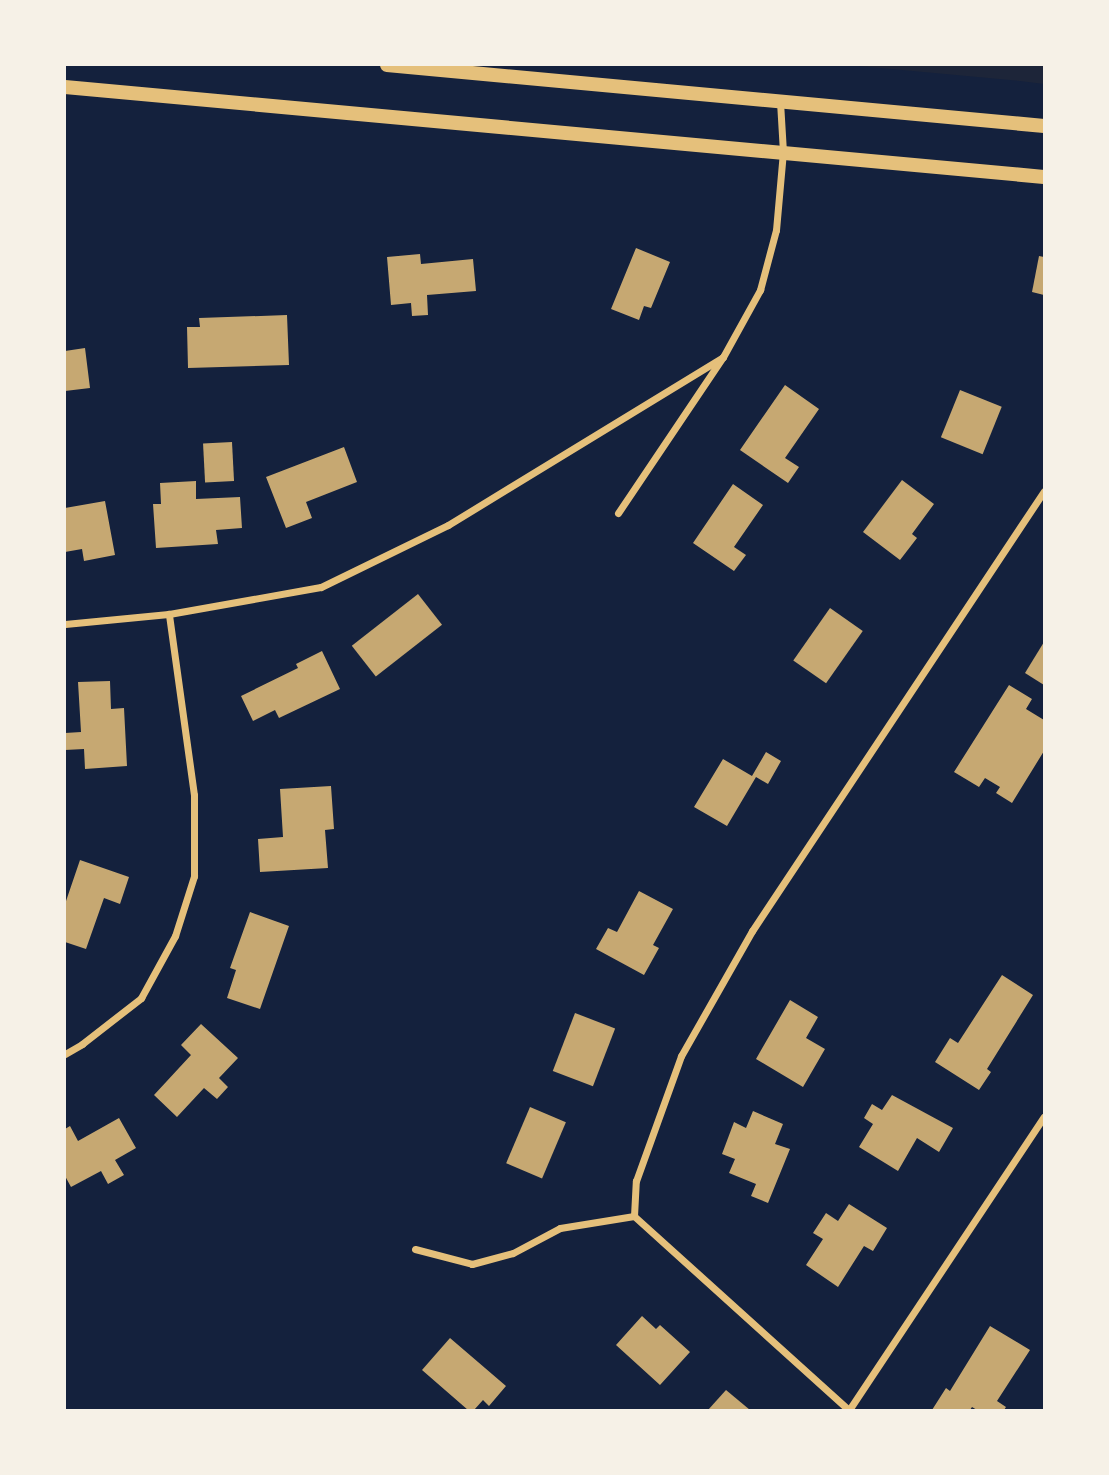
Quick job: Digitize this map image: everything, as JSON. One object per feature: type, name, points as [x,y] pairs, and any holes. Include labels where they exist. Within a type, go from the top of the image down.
[{"type":"main road","points":[[387,65],[1044,126]]},
{"type":"main road","points":[[65,87],[1044,177]]},
{"type":"street","points":[[618,513],[723,357],[760,290],[776,230],[783,152],[780,101]]},
{"type":"street","points":[[65,624],[169,614],[321,587],[447,525],[723,357]]},
{"type":"street","points":[[634,1216],[636,1181],[681,1056],[751,930],[1044,491]]},
{"type":"street","points":[[65,1054],[141,998],[175,936],[194,876],[194,795],[169,614]]},
{"type":"street","points":[[634,1216],[849,1410],[1044,1117]]},
{"type":"street","points":[[415,1249],[472,1264],[513,1253],[560,1228],[634,1216]]},
{"type":"shaded area","points":[[848,65],[1044,65],[1044,84],[1020,81]]},
{"type":"building","points":[[636,248],[670,262],[651,308],[644,306],[639,320],[611,309]]},
{"type":"building","points":[[420,254],[421,264],[473,259],[476,291],[427,295],[428,315],[412,316],[411,303],[391,305],[387,257]]},
{"type":"building","points":[[1039,256],[1044,257],[1044,295],[1032,292]]},
{"type":"building","points":[[287,315],[289,365],[188,368],[187,327],[200,327],[199,318]]},
{"type":"building","points":[[85,348],[90,388],[65,391],[65,351]]},
{"type":"building","points":[[785,385],[819,409],[785,458],[799,467],[788,483],[740,450]]},
{"type":"building","points":[[960,390],[1002,407],[983,454],[941,437]]},
{"type":"building","points":[[232,442],[234,481],[205,482],[203,444]]},
{"type":"building","points":[[344,447],[357,482],[306,502],[312,518],[286,528],[266,477]]},
{"type":"building","points":[[902,480],[934,504],[912,534],[917,538],[900,560],[863,532]]},
{"type":"building","points":[[196,481],[196,499],[240,497],[242,528],[216,530],[218,544],[156,548],[153,504],[161,504],[160,483]]},
{"type":"building","points":[[733,484],[763,505],[734,547],[746,555],[734,571],[693,543]]},
{"type":"building","points":[[105,501],[115,555],[84,561],[82,549],[65,552],[65,508]]},
{"type":"building","points":[[418,594],[442,625],[376,676],[352,646]]},
{"type":"building","points":[[830,608],[863,631],[826,683],[793,660]]},
{"type":"building","points":[[1044,642],[1044,685],[1025,673]]},
{"type":"building","points":[[322,651],[340,689],[279,718],[275,710],[253,721],[241,696],[298,668],[296,664]]},
{"type":"building","points":[[110,681],[111,709],[124,708],[127,766],[85,769],[84,749],[65,750],[65,733],[81,732],[78,682]]},
{"type":"building","points":[[1009,685],[1032,699],[1026,709],[1044,720],[1044,751],[1012,803],[996,793],[1000,787],[985,778],[979,787],[954,772]]},
{"type":"building","points":[[766,752],[781,761],[768,784],[756,777],[727,826],[694,807],[723,759],[752,776]]},
{"type":"building","points":[[331,786],[334,829],[325,830],[328,868],[260,872],[258,839],[283,837],[280,789]]},
{"type":"building","points":[[80,860],[129,877],[120,904],[104,898],[86,949],[65,942],[65,904]]},
{"type":"building","points":[[639,891],[673,909],[653,945],[659,948],[644,975],[596,949],[608,928],[617,932]]},
{"type":"building","points":[[250,912],[289,926],[260,1009],[227,998],[236,970],[230,968]]},
{"type":"building","points":[[1002,975],[1033,995],[987,1069],[991,1072],[979,1090],[935,1062],[950,1038],[958,1043]]},
{"type":"building","points":[[790,1000],[818,1017],[806,1038],[825,1049],[803,1087],[756,1059]]},
{"type":"building","points":[[575,1013],[615,1028],[593,1086],[553,1071]]},
{"type":"building","points":[[201,1024],[238,1058],[219,1078],[228,1087],[217,1099],[204,1088],[177,1117],[154,1095],[191,1055],[181,1045]]},
{"type":"building","points":[[892,1095],[953,1128],[939,1152],[917,1138],[898,1171],[859,1147],[873,1124],[864,1118],[872,1104],[882,1110]]},
{"type":"building","points":[[530,1107],[566,1122],[542,1178],[506,1163]]},
{"type":"building","points":[[753,1111],[783,1124],[775,1144],[790,1149],[768,1203],[751,1196],[756,1184],[729,1173],[735,1159],[722,1154],[734,1122],[746,1128]]},
{"type":"building","points":[[119,1118],[136,1148],[115,1160],[124,1175],[108,1184],[101,1171],[71,1187],[65,1176],[65,1129],[70,1126],[78,1141]]},
{"type":"building","points":[[849,1204],[887,1228],[873,1251],[864,1246],[838,1287],[806,1265],[823,1239],[813,1233],[826,1213],[838,1221]]},
{"type":"building","points":[[642,1316],[656,1329],[660,1325],[690,1352],[660,1385],[616,1345]]},
{"type":"building","points":[[990,1326],[1030,1350],[997,1401],[1006,1407],[1004,1410],[977,1410],[972,1407],[970,1410],[932,1410],[946,1388],[950,1391]]},
{"type":"building","points":[[450,1338],[506,1386],[489,1406],[483,1400],[474,1410],[468,1410],[422,1370]]},
{"type":"building","points":[[726,1390],[750,1410],[708,1410]]}]
